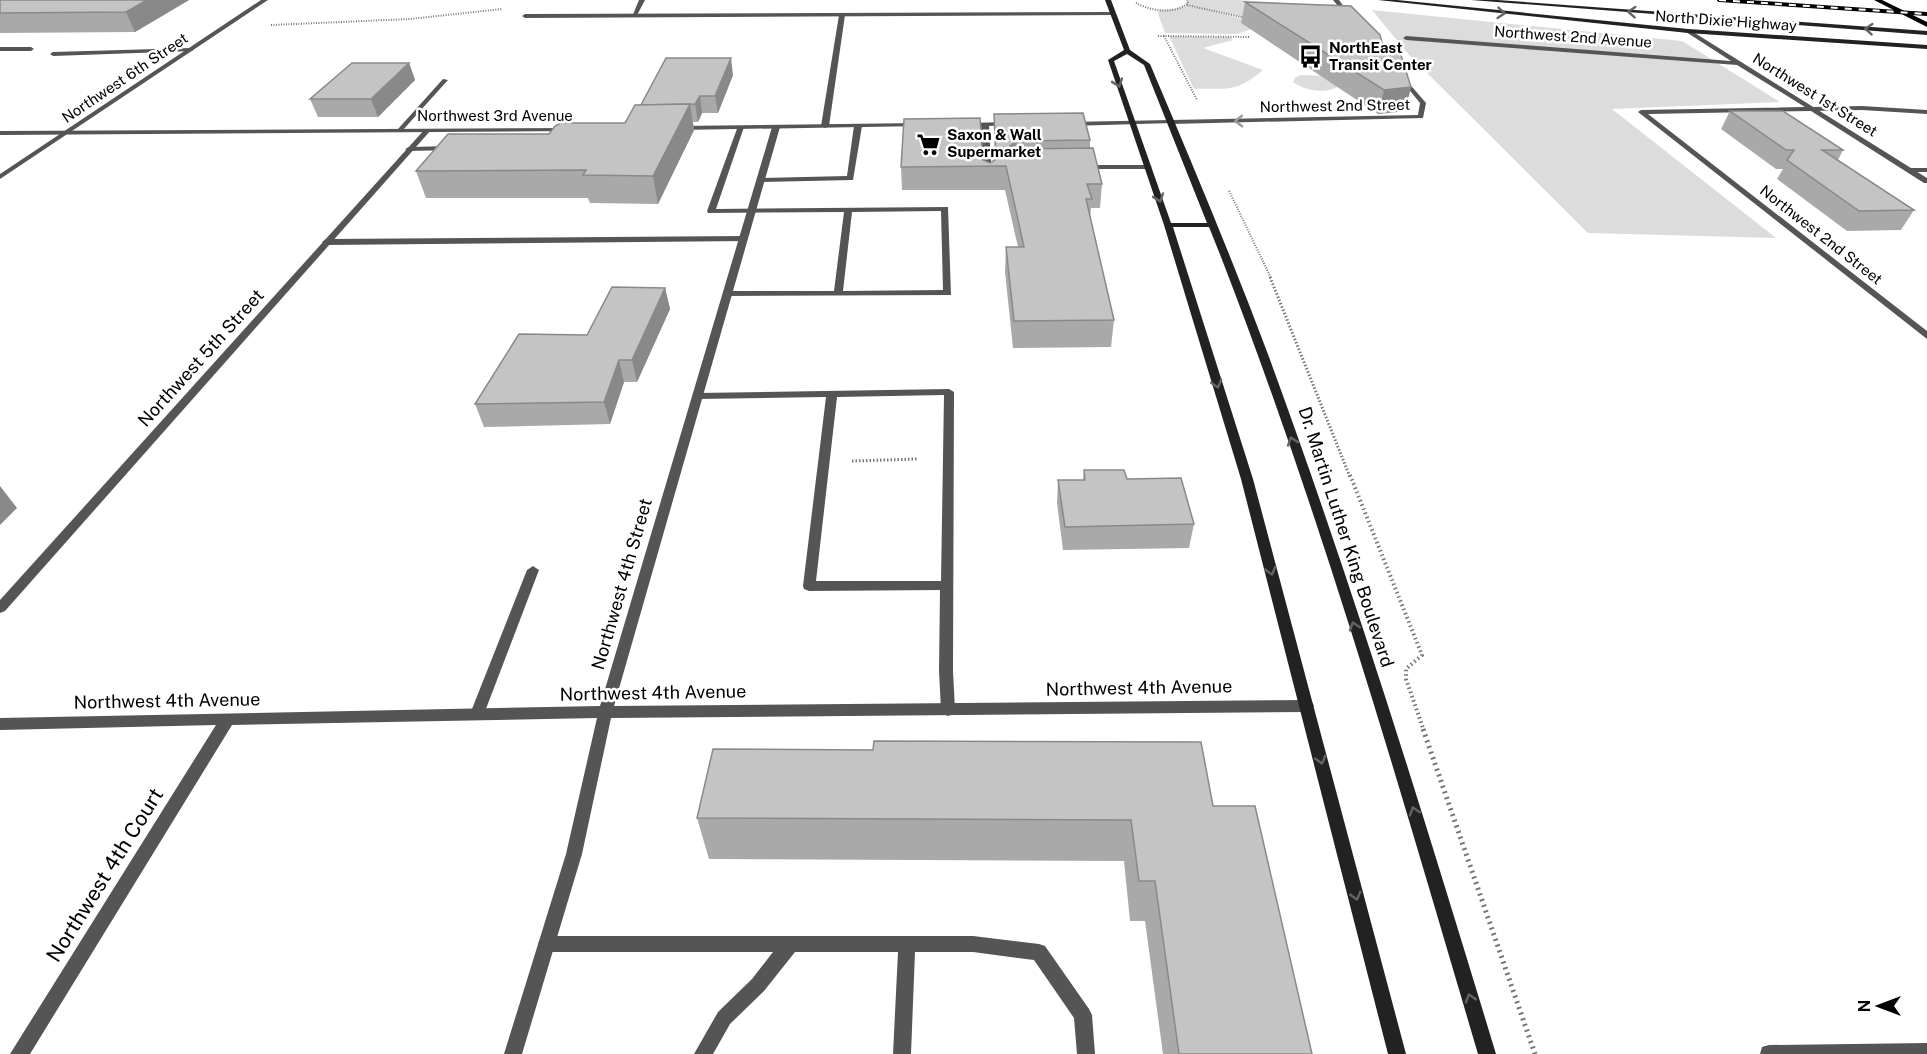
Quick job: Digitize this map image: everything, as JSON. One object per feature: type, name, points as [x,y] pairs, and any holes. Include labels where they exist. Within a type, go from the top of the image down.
[{"type":"main road","name":"Dr. Martin Luther King Boulevard","points":[[1108,0],[1128,51],[1147,64],[1213,225],[1263,357],[1336,569],[1427,851],[1487,1054]]},
{"type":"main road","name":"North Dixie Highway","points":[[1381,0],[1688,31],[1927,47]]},
{"type":"main road","name":"North Dixie Highway","points":[[1474,0],[1927,33]]},
{"type":"main road","points":[[1877,0],[1927,25]]},
{"type":"main road","points":[[1128,51],[1111,60],[1168,225],[1247,479],[1397,1054]]},
{"type":"main road","points":[[1168,225],[1213,225]]},
{"type":"street","name":"Northwest 6th Street","points":[[0,177],[266,0]]},
{"type":"street","points":[[634,16],[642,0]]},
{"type":"street","points":[[1336,0],[1354,22]]},
{"type":"street","points":[[525,16],[1113,14]]},
{"type":"street","points":[[825,126],[842,15]]},
{"type":"street","name":"Northwest 1st Street","points":[[1688,31],[1927,181]]},
{"type":"street","name":"Northwest 2nd Avenue","points":[[1406,38],[1737,63]]},
{"type":"street","points":[[0,49],[31,49]]},
{"type":"street","points":[[53,54],[191,50]]},
{"type":"street","name":"Northwest 2nd Street","points":[[1171,123],[1421,117],[1423,103],[1395,69]]},
{"type":"street","points":[[400,130],[445,80]]},
{"type":"street","points":[[1812,109],[1862,108],[1927,112]]},
{"type":"street","name":"Northwest 2nd Street","points":[[1812,109],[1641,112],[1927,336]]},
{"type":"street","points":[[1056,124],[1171,123]]},
{"type":"street","points":[[950,125],[1021,124]]},
{"type":"street","points":[[670,128],[927,125]]},
{"type":"street","points":[[985,125],[989,183]]},
{"type":"street","points":[[761,180],[850,178],[858,126]]},
{"type":"street","points":[[727,294],[948,293],[945,208],[711,211],[740,127]]},
{"type":"street","name":"Northwest 4th Street","points":[[513,1054],[574,854],[605,712],[776,127]]},
{"type":"street","name":"Northwest 3rd Avenue","points":[[0,133],[577,128]]},
{"type":"street","name":"Northwest 5th Street","points":[[0,608],[427,130]]},
{"type":"street","points":[[410,149],[456,148]]},
{"type":"street","points":[[1071,167],[1148,167]]},
{"type":"street","points":[[1910,170],[1927,170]]},
{"type":"street","points":[[838,293],[848,210]]},
{"type":"street","points":[[326,242],[744,239]]},
{"type":"street","points":[[698,396],[949,392],[946,585],[948,710]]},
{"type":"street","points":[[832,394],[809,586],[946,585]]},
{"type":"street","points":[[477,714],[533,570]]},
{"type":"street","name":"Northwest 4th Avenue","points":[[0,724],[605,712],[1307,706]]},
{"type":"street","name":"Northwest 4th Court","points":[[19,1054],[228,719]]},
{"type":"street","points":[[547,944],[974,944],[1039,952],[1083,1015],[1086,1054]]},
{"type":"street","points":[[703,1054],[724,1018],[758,985],[790,944]]},
{"type":"street","points":[[902,1054],[907,944]]},
{"type":"street","points":[[1769,1054],[1927,1052]]},
{"type":"path","points":[[1187,0],[1187,5]]},
{"type":"path","points":[[1143,7],[1167,10],[1187,5],[1255,20]]},
{"type":"path","points":[[269,25],[410,19],[485,9],[513,9],[525,16]]},
{"type":"path","points":[[1158,36],[1250,37]]},
{"type":"path","points":[[1164,36],[1198,104]]},
{"type":"path","points":[[1225,182],[1251,241],[1260,252],[1422,655],[1406,669],[1406,679],[1535,1054]]},
{"type":"path","points":[[850,461],[917,459]]},
{"type":"shaded area","points":[[1187,0],[1239,0],[1300,4],[1255,20],[1209,10],[1263,25],[1237,34],[1165,33],[1158,14],[1159,10],[1175,9],[1187,5]]},
{"type":"shaded area","points":[[1372,10],[1682,41],[1780,102],[1612,109],[1776,238],[1588,233],[1410,56]]},
{"type":"shaded area","points":[[1169,36],[1231,37],[1233,40],[1203,48],[1263,70],[1246,83],[1231,88],[1194,89]]},
{"type":"shaded area","points":[[1300,75],[1326,76],[1340,85],[1323,91],[1310,90],[1293,82]]},
{"type":"building","points":[[0,0],[147,0],[126,12],[0,13]]},
{"type":"building","points":[[1245,2],[1351,6],[1380,35],[1384,50],[1397,50],[1401,55],[1411,87],[1384,90]]},
{"type":"building","points":[[666,58],[731,58],[715,96],[700,96],[695,104],[641,105]]},
{"type":"building","points":[[352,63],[409,63],[371,99],[310,99]]},
{"type":"building","points":[[690,104],[653,176],[583,175],[586,170],[416,171],[448,134],[549,134],[555,126],[561,123],[625,123],[635,105]]},
{"type":"building","points":[[1730,111],[1783,111],[1843,150],[1822,150],[1914,210],[1859,211],[1787,160],[1794,150],[1786,150]]},
{"type":"building","points":[[1083,113],[1090,140],[1016,141],[1010,146],[1016,149],[1093,148],[1102,184],[1087,184],[1092,199],[1086,199],[1114,320],[1014,321],[1006,247],[1024,247],[1006,166],[901,167],[904,119],[980,118],[983,160],[990,163],[996,159],[994,114]]},
{"type":"building","points":[[612,287],[665,288],[632,360],[619,360],[604,402],[475,404],[519,334],[587,335]]},
{"type":"building","points":[[1084,470],[1124,470],[1127,479],[1181,478],[1194,524],[1065,527],[1058,480],[1085,480]]},
{"type":"building","points":[[874,741],[1201,742],[1213,806],[1255,806],[1312,1054],[1179,1054],[1155,881],[1139,881],[1131,820],[697,818],[713,749],[873,750]]},
{"type":"railway","points":[[1719,0],[1927,14]]},
{"type":"place","name":"NorthEast Transit Center","points":[[1311,57]]},
{"type":"place","name":"Saxon & Wall Supermarket","points":[[929,144]]}]
